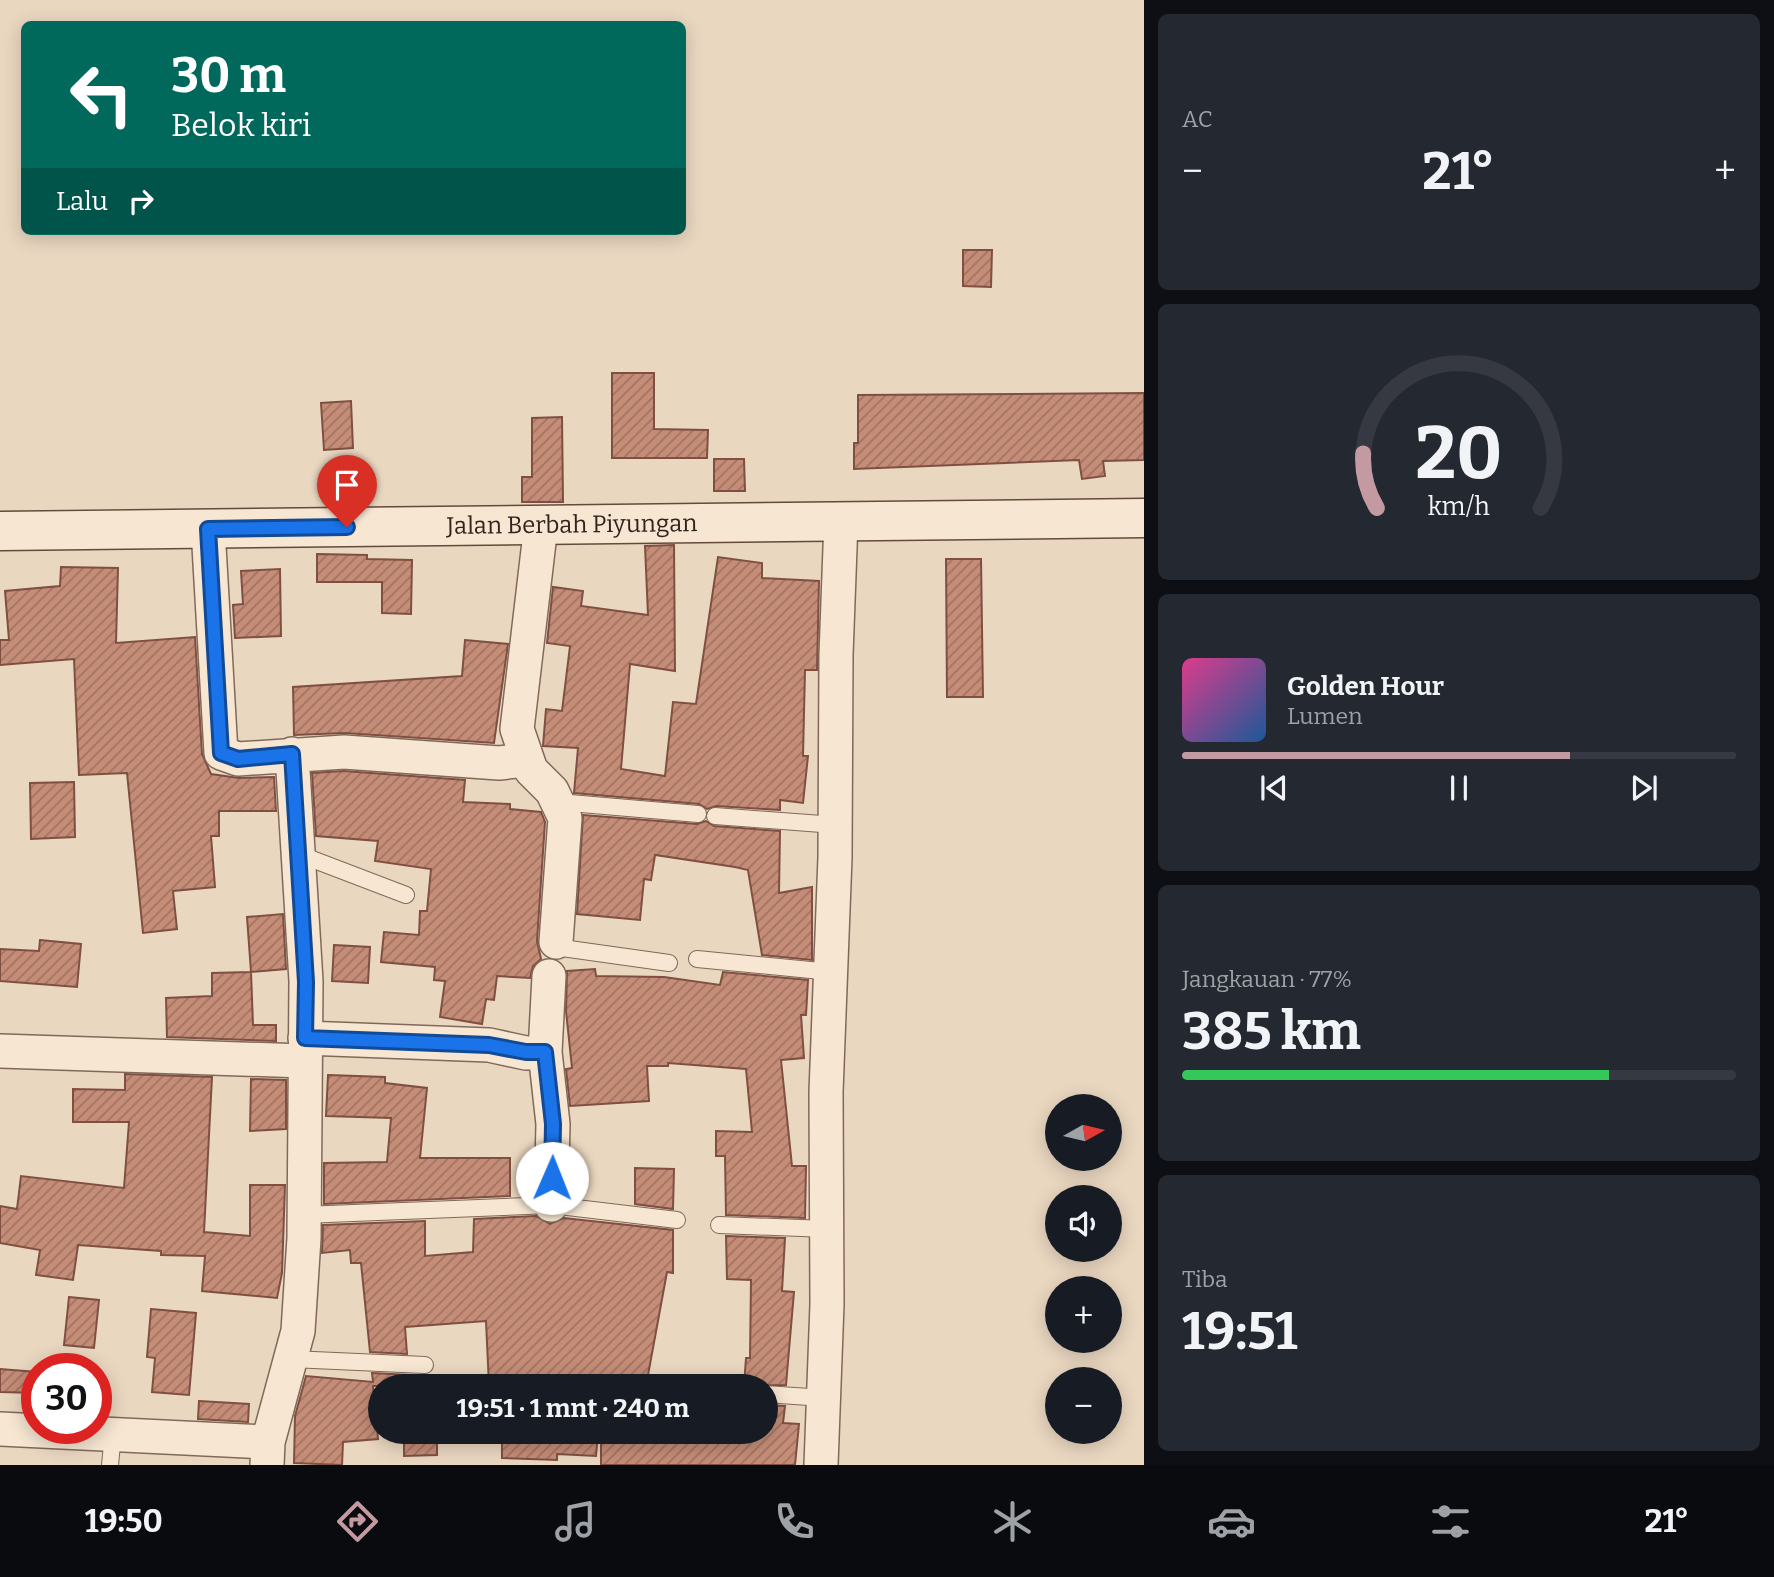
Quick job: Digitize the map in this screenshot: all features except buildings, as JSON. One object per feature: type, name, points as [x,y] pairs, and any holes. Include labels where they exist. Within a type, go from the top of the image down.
[{"type":"street","name":"Jalan Berbah Piyungan","points":[[0,531],[1144,518]]},
{"type":"street","points":[[821,1465],[827,1229],[826,1092],[835,825],[835,655],[841,521]]},
{"type":"street","points":[[541,525],[517,729],[531,770],[558,802],[565,818],[545,1052],[553,1124],[551,1205]]},
{"type":"street","points":[[208,529],[221,753],[238,759],[344,752],[499,762],[526,760]]},
{"type":"street","points":[[0,1429],[112,1450],[268,1453],[298,1331],[303,1215],[306,982],[292,754]]},
{"type":"street","points":[[0,1051],[304,1050],[489,1045],[526,1052],[545,1052]]},
{"type":"lane","points":[[558,802],[698,814]]},
{"type":"lane","points":[[715,816],[835,825]]},
{"type":"lane","points":[[296,853],[406,895]]},
{"type":"lane","points":[[553,955],[669,963]]},
{"type":"lane","points":[[697,959],[831,972]]},
{"type":"lane","points":[[303,1215],[551,1205],[677,1220]]},
{"type":"lane","points":[[719,1225],[827,1229]]},
{"type":"lane","points":[[291,1359],[425,1365]]},
{"type":"lane","points":[[778,1395],[824,1398]]},
{"type":"route","points":[[347,527],[208,529],[221,753],[238,759],[292,754],[306,982],[305,1038],[489,1045],[526,1052],[545,1052],[553,1124],[552,1178]]}]
